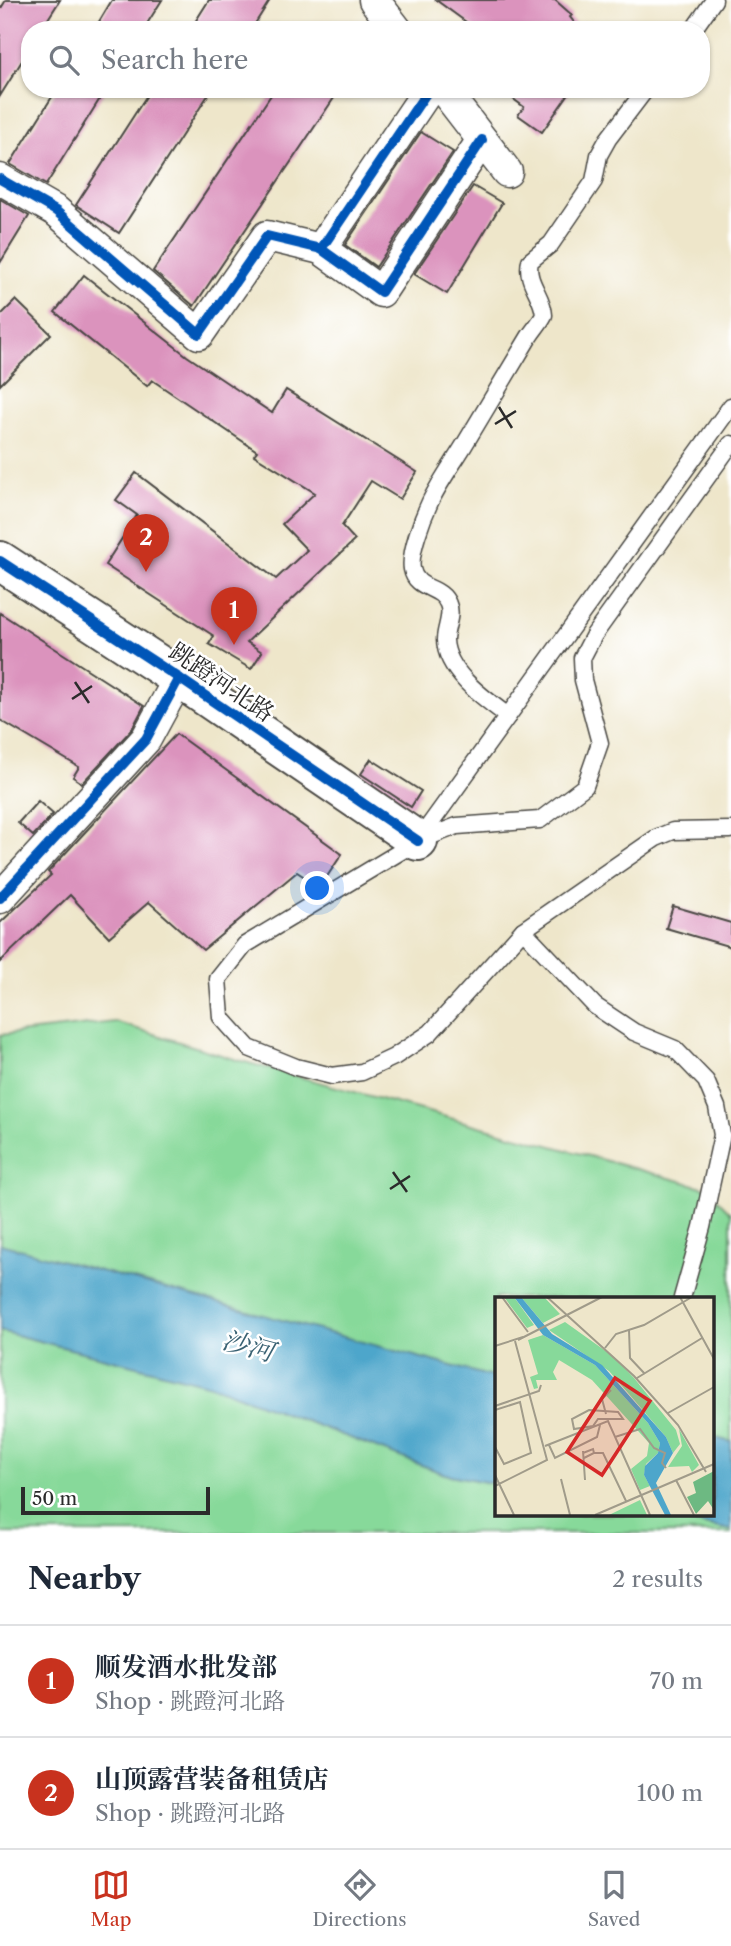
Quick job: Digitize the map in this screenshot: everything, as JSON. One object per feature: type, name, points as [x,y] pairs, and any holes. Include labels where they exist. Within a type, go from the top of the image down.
[{"type":"street","points":[[374,0],[390,21]]},
{"type":"street","points":[[321,248],[423,98]]},
{"type":"street","points":[[450,98],[507,172]]},
{"type":"street","points":[[0,178],[56,211],[199,334],[267,236],[321,248],[381,292],[482,140]]},
{"type":"street","name":"跳蹬河北路","points":[[0,561],[179,678],[418,841]]},
{"type":"street","points":[[0,898],[146,739],[179,678]]},
{"type":"lane","points":[[699,21],[714,0]]},
{"type":"lane","points":[[508,716],[477,693],[453,662],[445,645],[450,614],[448,601],[439,592],[417,581],[411,565],[414,547],[429,502],[544,315],[542,301],[530,281],[530,261],[551,244],[594,181],[599,155],[607,139],[639,98]]},
{"type":"lane","points":[[418,841],[731,406]]},
{"type":"lane","points":[[731,444],[594,635],[582,658],[583,680],[600,743],[585,786],[540,820],[457,826],[418,841],[245,945],[218,979],[221,1017],[249,1048],[296,1067],[332,1076],[362,1072],[394,1057],[430,1033],[523,930],[656,838],[673,831],[731,830]]},
{"type":"lane","points":[[523,930],[595,1006],[634,1032],[675,1049],[706,1081],[717,1107],[722,1135],[702,1227],[682,1297]]},
{"type":"green space","points":[[115,1022],[234,1059],[706,1188],[731,1213],[731,1442],[714,1438],[714,1297],[495,1297],[495,1378],[0,1244],[0,1035]]},
{"type":"green space","points":[[0,1331],[211,1385],[445,1474],[495,1484],[495,1516],[658,1516],[731,1530],[731,1533],[0,1533]]},
{"type":"water","name":"沙河","points":[[0,1244],[495,1378],[495,1484],[445,1474],[211,1385],[0,1331]]},
{"type":"water","points":[[714,1438],[731,1442],[731,1530],[658,1516],[714,1516]]},
{"type":"building","points":[[6,0],[60,0],[47,21],[21,21],[21,62],[0,96],[0,10]]},
{"type":"building","points":[[112,0],[162,0],[149,21],[99,21]]},
{"type":"building","points":[[209,0],[270,0],[257,21],[196,21]]},
{"type":"building","points":[[436,0],[555,0],[572,15],[570,17],[573,21],[465,21]]},
{"type":"building","points":[[51,98],[100,98],[46,185],[10,164]]},
{"type":"building","points":[[145,98],[206,98],[119,233],[76,205]]},
{"type":"building","points":[[269,98],[334,98],[194,306],[153,271]]},
{"type":"building","points":[[512,98],[566,98],[542,132],[518,115],[524,107]]},
{"type":"building","points":[[421,132],[453,152],[376,267],[345,245]]},
{"type":"building","points":[[473,186],[502,203],[447,294],[414,274]]},
{"type":"building","points":[[0,199],[29,216],[0,263]]},
{"type":"building","points":[[84,275],[187,356],[272,413],[286,390],[417,472],[400,499],[371,481],[342,526],[355,540],[247,642],[262,652],[251,669],[209,644],[214,636],[105,565],[137,515],[116,500],[136,473],[276,579],[307,550],[282,524],[315,493],[254,455],[257,451],[152,380],[147,386],[55,312]]},
{"type":"building","points":[[16,300],[51,334],[0,385],[0,316]]},
{"type":"building","points":[[0,613],[144,706],[132,729],[82,783],[73,777],[79,767],[0,720]]},
{"type":"building","points":[[176,734],[342,854],[320,887],[297,872],[203,950],[149,902],[109,937],[70,895],[0,962],[0,923],[51,875],[48,872]]},
{"type":"building","points":[[371,759],[421,791],[411,807],[361,774]]},
{"type":"building","points":[[38,801],[53,814],[33,836],[18,823]]},
{"type":"building","points":[[673,906],[731,923],[731,947],[666,928]]},
{"type":"cycle path","points":[[423,98],[321,249],[381,292],[482,140]]},
{"type":"cycle path","points":[[0,179],[56,211],[199,334],[267,236],[321,249]]},
{"type":"cycle path","points":[[0,561],[179,678],[418,841]]},
{"type":"cycle path","points":[[0,898],[146,739],[179,678]]},
{"type":"place","name":"山顶露营装备租赁店","points":[[146,572]]},
{"type":"place","name":"顺发酒水批发部","points":[[234,645]]}]
